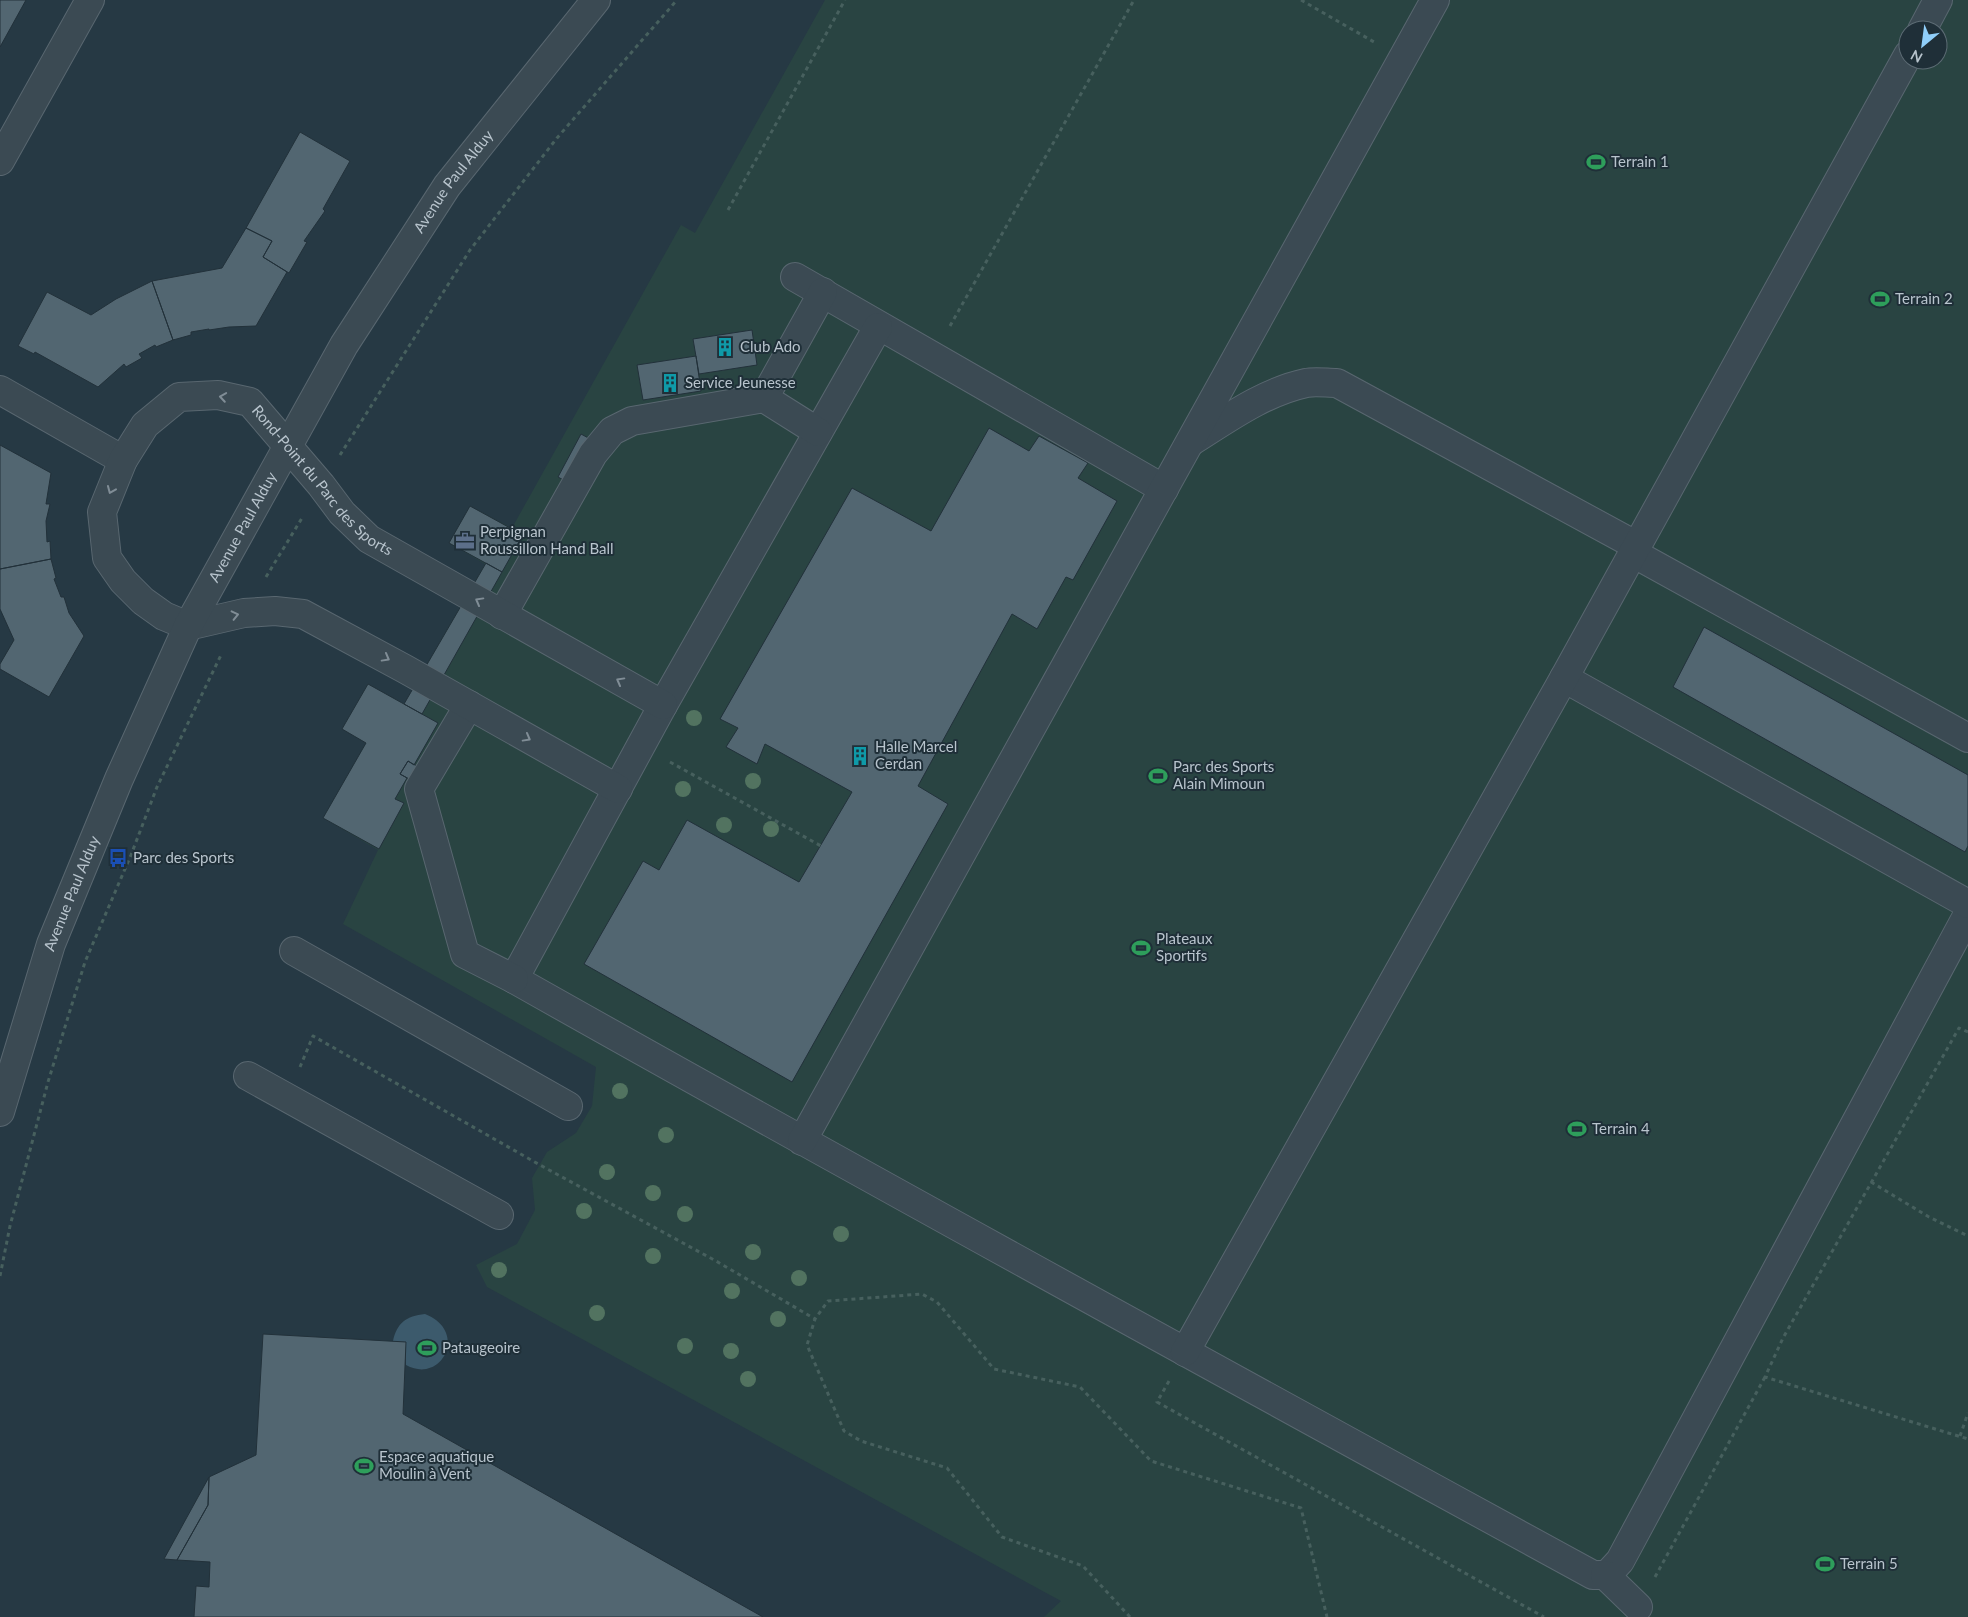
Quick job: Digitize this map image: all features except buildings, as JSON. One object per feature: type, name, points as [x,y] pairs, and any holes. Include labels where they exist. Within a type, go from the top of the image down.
[{"type":"street","points":[[0,161],[90,0]]},
{"type":"street","name":"Avenue Paul Alduy","points":[[0,1112],[51,944],[119,779],[188,626],[344,345],[447,186],[596,0]]},
{"type":"street","points":[[802,1141],[1435,0]]},
{"type":"street","points":[[1927,20],[1938,0]]},
{"type":"street","points":[[1185,1352],[1564,678],[1900,70]]},
{"type":"street","points":[[795,278],[823,292],[878,327],[1164,489]]},
{"type":"street","points":[[764,398],[823,292]]},
{"type":"street","points":[[514,979],[663,705],[878,327]]},
{"type":"street","points":[[1190,442],[1248,407],[1278,392],[1307,383],[1337,383],[1968,738]]},
{"type":"street","points":[[0,390],[124,460]]},
{"type":"street","name":"Rond-Point du Parc des Sports","points":[[188,626],[164,616],[143,601],[123,581],[107,558],[102,512],[124,460],[145,425],[179,397],[218,395],[250,402],[321,485],[342,513],[368,539],[663,705]]},
{"type":"street","points":[[502,615],[593,454],[612,431],[632,421],[764,398],[818,432]]},
{"type":"street","points":[[188,626],[244,613],[274,611],[303,614],[618,789]]},
{"type":"street","points":[[468,705],[419,789],[465,954],[514,979],[802,1141],[1593,1575],[1605,1575],[1620,1561],[1625,1553],[1966,919],[1564,678]]},
{"type":"street","points":[[294,951],[568,1106]]},
{"type":"street","points":[[248,1076],[499,1215]]},
{"type":"street","points":[[1605,1575],[1638,1607]]},
{"type":"path","points":[[728,210],[845,0]]},
{"type":"path","points":[[933,358],[1134,0]]},
{"type":"path","points":[[1301,0],[1306,1],[1403,58]]},
{"type":"path","points":[[641,746],[821,846]]},
{"type":"path","points":[[1638,1607],[1765,1377],[1783,1338],[1959,1028],[1968,1032]]},
{"type":"path","points":[[288,1097],[313,1036],[540,1165],[716,1261],[815,1319]]},
{"type":"path","points":[[1871,1182],[1929,1218],[1968,1236]]},
{"type":"path","points":[[1130,1617],[1083,1566],[1002,1537],[947,1468],[861,1441],[844,1431],[807,1345],[815,1319],[828,1301],[922,1294],[937,1302],[994,1369],[1080,1387],[1150,1461],[1301,1508],[1327,1617]]},
{"type":"path","points":[[1765,1377],[1968,1439]]},
{"type":"path","points":[[1163,1392],[1157,1402],[1544,1617]]},
{"type":"path","points":[[1960,1436],[1968,1413]]},
{"type":"green space","name":"Parc des Sports Alain Mimoun","points":[[825,0],[1968,0],[1968,1617],[1044,1617],[1061,1601],[487,1287],[476,1265],[517,1244],[535,1210],[532,1178],[547,1152],[576,1133],[592,1106],[596,1067],[343,924],[378,850],[323,818],[366,743],[342,729],[368,684],[404,704],[485,564],[449,543],[470,506],[512,528],[681,225],[695,233]]},
{"type":"water","name":"Pataugeoire","points":[[425,1314],[438,1322],[446,1332],[448,1343],[446,1353],[439,1362],[430,1368],[419,1369],[406,1365],[406,1342],[393,1341],[397,1329],[403,1322]]},
{"type":"place","name":"Terrain 1","points":[[1596,162]]},
{"type":"place","name":"Terrain 2","points":[[1880,299]]},
{"type":"place","name":"Club Ado","points":[[725,347]]},
{"type":"place","name":"Service Jeunesse","points":[[670,383]]},
{"type":"place","name":"Perpignan Roussillon Hand Ball","points":[[465,541]]},
{"type":"place","name":"Halle Marcel Cerdan","points":[[860,756]]},
{"type":"place","name":"Parc des Sports Alain Mimoun","points":[[1158,776]]},
{"type":"place","name":"Parc des Sports","points":[[118,858]]},
{"type":"place","name":"Plateaux Sportifs","points":[[1141,948]]},
{"type":"place","name":"Terrain 4","points":[[1577,1129]]},
{"type":"place","name":"Pataugeoire","points":[[427,1348]]},
{"type":"place","name":"Espace aquatique Moulin à Vent","points":[[364,1466]]},
{"type":"place","name":"Terrain 5","points":[[1825,1564]]}]
